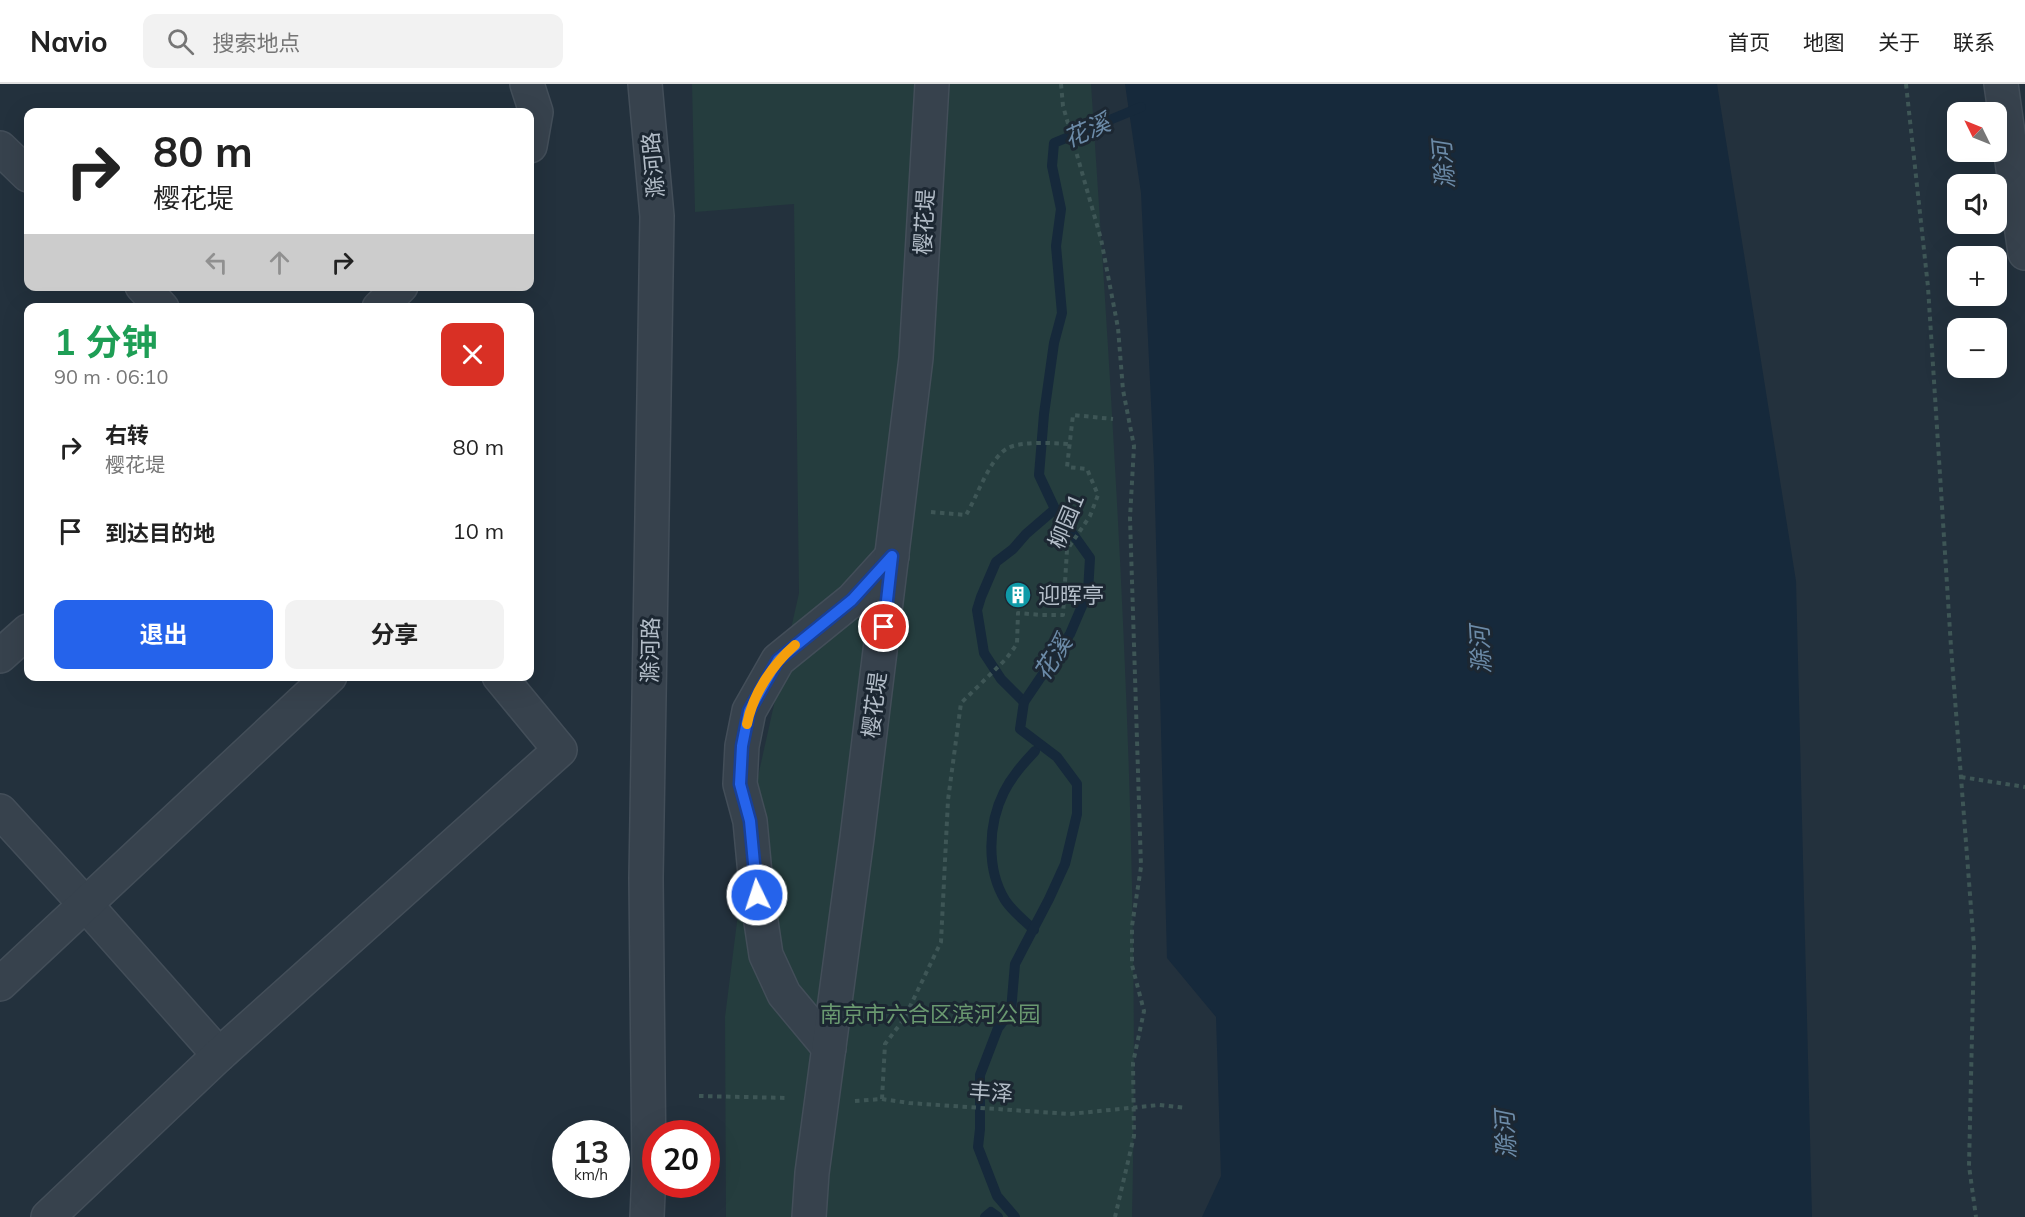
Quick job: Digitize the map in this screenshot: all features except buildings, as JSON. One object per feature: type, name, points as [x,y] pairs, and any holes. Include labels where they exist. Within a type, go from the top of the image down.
[{"type":"street","points":[[527,84],[536,112],[534,123]]},
{"type":"street","name":"滁河路","points":[[645,84],[657,216],[646,878],[649,1171],[647,1217]]},
{"type":"street","name":"樱花堤","points":[[808,1217],[916,358],[932,84]]},
{"type":"street","points":[[2001,84],[2025,253]]},
{"type":"street","points":[[0,148],[24,171]]},
{"type":"street","points":[[147,291],[157,303]]},
{"type":"street","points":[[384,303],[396,291]]},
{"type":"street","points":[[829,1048],[784,994],[766,956],[750,821],[740,784],[742,746],[749,711],[778,660],[852,600],[892,556]]},
{"type":"street","points":[[0,656],[24,635]]},
{"type":"street","points":[[0,984],[325,681]]},
{"type":"street","points":[[48,1217],[219,1055],[560,750],[503,681]]},
{"type":"street","points":[[0,811],[219,1055]]},
{"type":"path","points":[[1061,84],[1063,106],[1101,238],[1118,328],[1123,390],[1134,446],[1130,529],[1141,867],[1132,926],[1132,965],[1144,1011],[1133,1063],[1134,1137],[1115,1217]]},
{"type":"path","points":[[1906,84],[1928,287],[1974,947],[1969,1166],[1976,1217]]},
{"type":"path","name":"柳园1","points":[[882,1099],[885,1044],[904,1019],[941,942],[948,800],[961,703],[1017,644],[1018,613],[1063,615],[1067,550],[1090,516],[1098,495],[1088,469],[1067,467],[1073,415],[1113,419]]},
{"type":"path","points":[[927,512],[966,516],[991,466],[1005,449],[1016,445],[1070,444]]},
{"type":"path","points":[[1961,777],[2025,787]]},
{"type":"path","name":"丰泽","points":[[909,1103],[1070,1114],[1159,1105],[1186,1108]]},
{"type":"green space","name":"南京市六合区滨河公园","points":[[692,84],[1091,84],[1117,508],[1130,792],[1134,1075],[1132,1217],[726,1217],[725,1017],[752,803],[799,593],[794,204],[695,212]]},
{"type":"water","name":"滁河","points":[[1125,84],[1717,84],[1796,581],[1812,1217],[1202,1217],[1221,1176],[1216,1017],[1167,958],[1154,465],[1141,193]]},
{"type":"waterway","name":"花溪","points":[[1015,1217],[997,1196],[978,1147],[980,1075],[998,1028],[1011,1011],[1015,964],[1065,864],[1077,814],[1077,784],[1057,757],[1020,729],[1024,702],[1070,634],[1088,592],[1090,558],[1055,509],[1039,475],[1044,414],[1054,343],[1062,313],[1056,246],[1061,209],[1052,166],[1054,143],[1141,107]]},
{"type":"waterway","points":[[1024,702],[1001,679],[984,653],[977,610],[996,562],[1055,509]]},
{"type":"waterway","points":[[1034,930],[1005,900],[995,875],[991,846],[995,818],[1004,792],[1014,775],[1035,751]]},
{"type":"waterway","points":[[985,1217],[991,1212],[998,1217]]},
{"type":"slow traffic","points":[[747,724],[749,711],[778,660],[795,645]]},
{"type":"place","name":"迎晖亭","points":[[1018,595]]},
{"type":"route","points":[[757,895],[750,821],[740,784],[742,746],[749,711],[778,660],[852,600],[892,556],[884,627]]}]
